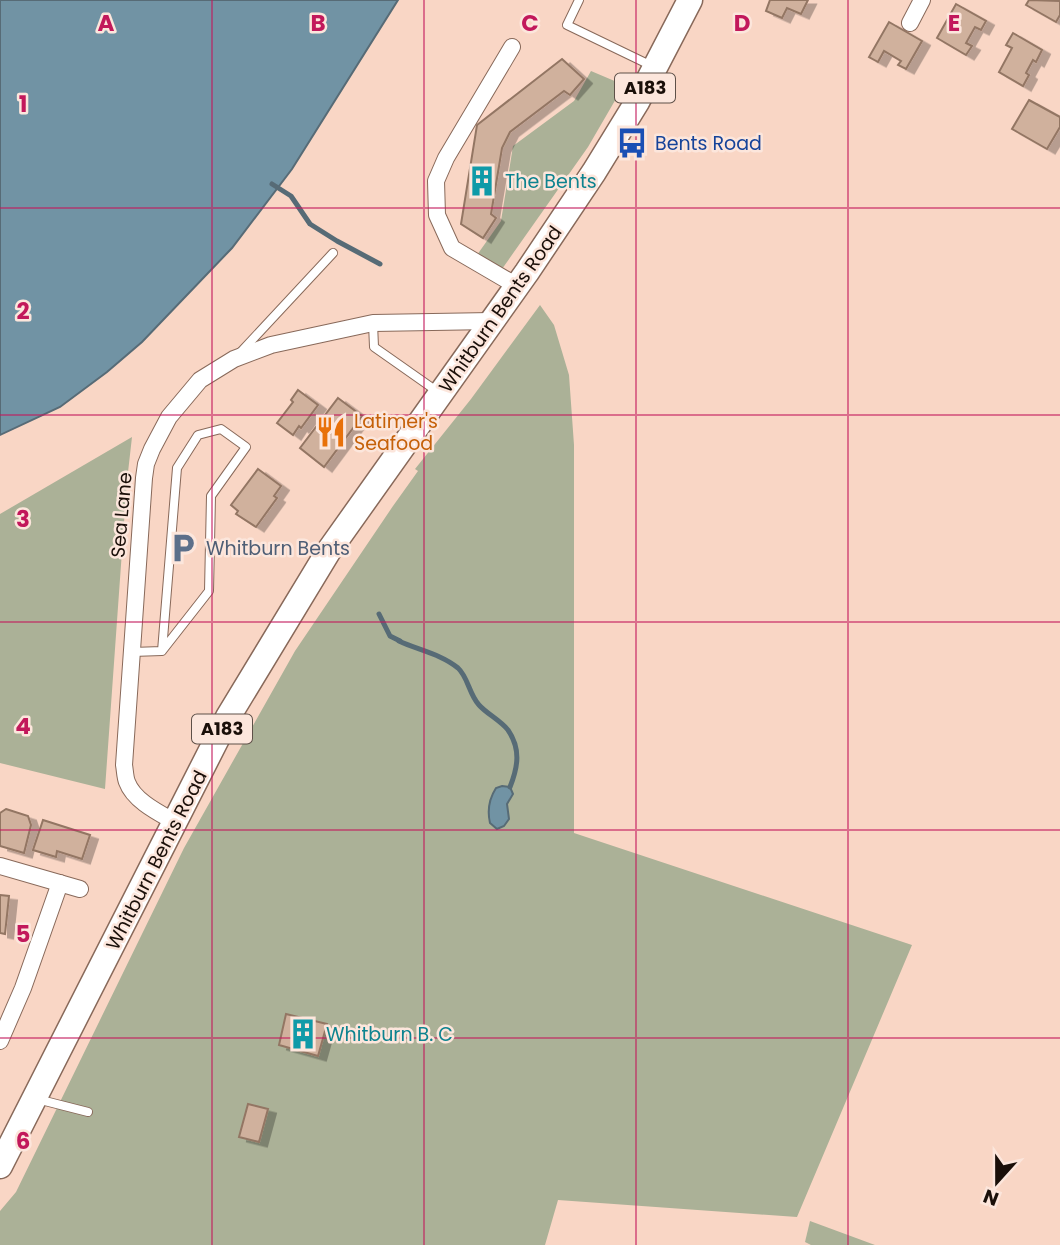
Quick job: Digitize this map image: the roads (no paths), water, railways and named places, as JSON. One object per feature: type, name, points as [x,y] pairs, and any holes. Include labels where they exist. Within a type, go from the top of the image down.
[{"type":"main road","name":"Whitburn Bents Road","points":[[0,1166],[228,717],[328,552],[441,394],[486,321],[517,286],[594,172],[637,102],[690,0]]},
{"type":"street","points":[[911,23],[922,0]]},
{"type":"street","points":[[512,47],[446,158],[436,181],[437,215],[452,248],[517,286]]},
{"type":"street","name":"Sea Lane","points":[[175,822],[135,795],[127,783],[124,765],[146,464],[169,417],[201,380],[234,359],[271,345],[373,323],[486,321]]},
{"type":"street","points":[[0,866],[80,888]]},
{"type":"street","points":[[0,1041],[23,988],[60,883]]},
{"type":"lane","points":[[579,0],[567,25],[655,68]]},
{"type":"lane","points":[[234,359],[333,253]]},
{"type":"lane","points":[[373,323],[374,347],[441,394]]},
{"type":"lane","points":[[221,429],[246,447],[211,496],[209,591],[162,651],[177,468],[198,435],[221,429]]},
{"type":"lane","points":[[132,652],[162,651]]},
{"type":"lane","points":[[34,1098],[88,1112]]},
{"type":"water","points":[[0,0],[398,0],[292,169],[232,248],[142,342],[107,372],[60,407],[0,435]]},
{"type":"water","points":[[510,787],[513,794],[507,804],[509,819],[504,826],[497,829],[490,823],[490,800],[496,788]]},
{"type":"waterway","points":[[272,184],[291,196],[310,224],[380,264]]},
{"type":"waterway","points":[[379,614],[390,636],[400,641]]},
{"type":"waterway","points":[[399,641],[437,656],[458,668],[479,705],[508,730],[515,744],[517,758],[510,787]]},
{"type":"place","name":"Bents Road","points":[[632,143]]},
{"type":"place","name":"The Bents","points":[[482,181]]},
{"type":"place","name":"Latimer's Seafood","points":[[331,432]]},
{"type":"place","name":"Whitburn Bents","points":[[183,548]]},
{"type":"place","name":"Whitburn B. C","points":[[303,1034]]}]
